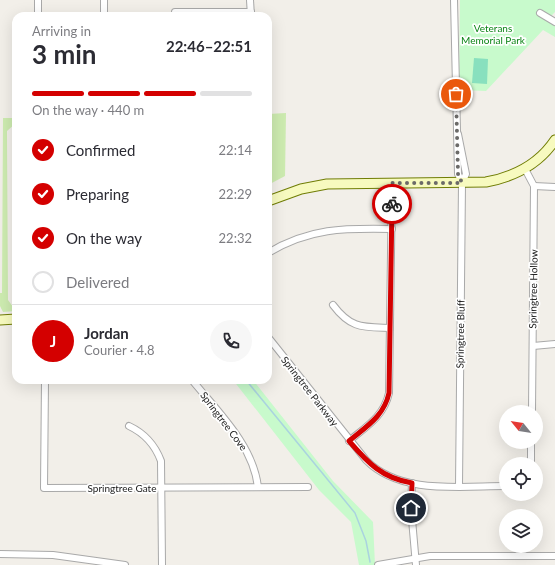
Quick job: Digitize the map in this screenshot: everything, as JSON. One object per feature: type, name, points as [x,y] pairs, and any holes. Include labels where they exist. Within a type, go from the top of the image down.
[{"type":"main road","points":[[272,199],[288,193],[314,186],[339,183],[462,183],[497,180],[525,169],[540,157],[555,140]]},
{"type":"main road","points":[[0,320],[12,320]]},
{"type":"street","points":[[38,0],[38,12]]},
{"type":"street","points":[[104,0],[104,12]]},
{"type":"street","points":[[250,0],[251,12]]},
{"type":"street","name":"Springtree Bluff","points":[[454,0],[458,134],[466,174],[462,183],[459,486]]},
{"type":"street","points":[[540,13],[555,22]]},
{"type":"street","name":"Springtree Hollow","points":[[525,169],[534,186],[532,405]]},
{"type":"street","points":[[349,441],[377,418],[387,404],[390,380],[392,183]]},
{"type":"street","points":[[534,186],[555,187]]},
{"type":"street","points":[[272,251],[296,238],[319,231],[356,228],[392,229]]},
{"type":"street","points":[[333,305],[346,321],[352,324],[390,328]]},
{"type":"street","name":"Springtree Parkway","points":[[272,342],[349,441],[372,466],[393,478],[412,483],[459,486],[499,486]]},
{"type":"street","points":[[533,346],[555,344]]},
{"type":"street","name":"Springtree Gate","points":[[45,384],[44,488],[308,487]]},
{"type":"street","name":"Springtree Cove","points":[[195,384],[246,449],[255,471],[258,487]]},
{"type":"street","points":[[128,426],[140,430],[157,452],[161,461],[162,565]]},
{"type":"street","points":[[412,483],[411,508],[414,558],[416,565]]},
{"type":"street","points":[[0,554],[53,555],[125,565]]},
{"type":"street","points":[[378,565],[414,558],[446,555],[555,556]]},
{"type":"green space","name":"Veterans Memorial Park","points":[[460,0],[555,0],[555,12],[550,17],[555,20],[555,37],[543,30],[486,91],[459,90]]},
{"type":"green space","points":[[474,58],[488,59],[487,84],[472,83]]},
{"type":"green space","points":[[286,113],[285,176],[272,183],[272,114]]},
{"type":"green space","points":[[3,118],[12,118],[12,127],[7,131],[8,300],[12,306],[12,311],[3,312],[0,306],[0,293],[2,293]]},
{"type":"green space","points":[[236,384],[256,384],[333,481],[373,522],[375,565],[359,565],[351,522],[319,490]]},
{"type":"waterway","points":[[249,384],[355,513],[366,541],[370,562]]},
{"type":"way so far","points":[[392,204],[392,183],[462,183],[458,174],[456,94]]},
{"type":"route","points":[[392,204],[389,393],[387,404],[382,412],[377,418],[349,441],[372,466],[393,478],[412,483],[411,508]]}]
